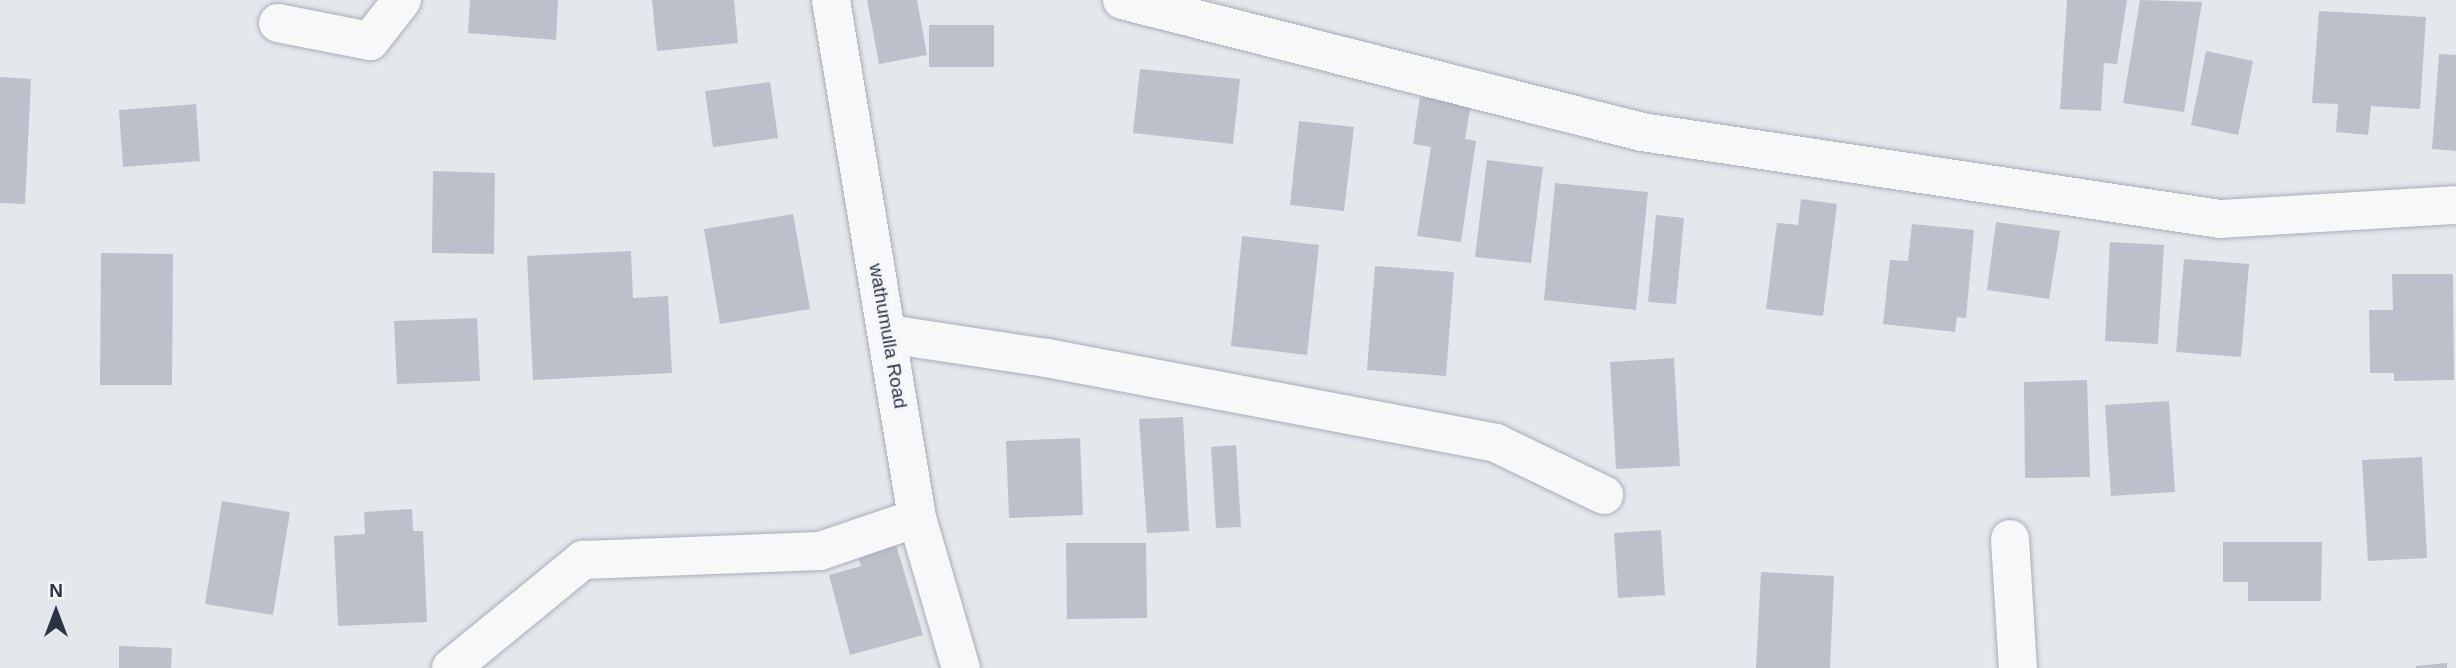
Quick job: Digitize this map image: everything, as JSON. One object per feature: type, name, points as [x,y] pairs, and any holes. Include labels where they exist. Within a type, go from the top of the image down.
[{"type":"street","points":[[278,23],[370,41],[402,0]]},
{"type":"street","name":"wathumulla Road","points":[[831,0],[917,518],[961,668]]},
{"type":"street","points":[[1122,0],[1656,134],[2220,219],[2456,205]]},
{"type":"street","points":[[888,334],[1047,358],[1496,443],[1604,495]]},
{"type":"street","points":[[451,668],[583,560],[820,551],[917,518]]},
{"type":"street","points":[[2010,539],[2018,668]]},
{"type":"building","points":[[470,0],[558,0],[556,40],[468,33]]},
{"type":"building","points":[[652,0],[734,0],[738,43],[657,51]]},
{"type":"building","points":[[867,0],[917,0],[927,55],[879,64]]},
{"type":"building","points":[[2067,0],[2127,0],[2117,64],[2104,63],[2101,111],[2060,109]]},
{"type":"building","points":[[2140,0],[2202,2],[2184,112],[2123,103]]},
{"type":"building","points":[[2319,11],[2426,17],[2420,109],[2371,106],[2368,135],[2336,132],[2338,104],[2312,103]]},
{"type":"building","points":[[929,25],[994,25],[994,67],[929,67]]},
{"type":"building","points":[[2206,51],[2253,61],[2238,135],[2191,125]]},
{"type":"building","points":[[2439,54],[2456,55],[2456,151],[2432,149]]},
{"type":"building","points":[[1140,69],[1240,79],[1233,144],[1133,133]]},
{"type":"building","points":[[0,77],[31,79],[25,204],[0,203]]},
{"type":"building","points":[[770,82],[778,138],[713,147],[705,91]]},
{"type":"building","points":[[1420,97],[1471,104],[1465,139],[1476,141],[1461,242],[1417,236],[1431,147],[1413,144]]},
{"type":"building","points":[[196,104],[200,161],[123,167],[119,110]]},
{"type":"building","points":[[1299,121],[1354,127],[1344,211],[1290,205]]},
{"type":"building","points":[[1487,160],[1543,167],[1531,263],[1475,257]]},
{"type":"building","points":[[433,171],[495,173],[494,254],[432,253]]},
{"type":"building","points":[[1555,183],[1648,192],[1636,310],[1544,300]]},
{"type":"building","points":[[1801,199],[1837,204],[1823,316],[1766,309],[1777,223],[1798,225]]},
{"type":"building","points":[[793,214],[810,309],[720,324],[704,229]]},
{"type":"building","points":[[1656,215],[1684,218],[1676,304],[1648,302]]},
{"type":"building","points":[[1996,222],[2060,231],[2049,299],[1987,290]]},
{"type":"building","points":[[1912,224],[1974,230],[1966,318],[1957,317],[1955,332],[1883,324],[1890,260],[1908,261]]},
{"type":"building","points":[[1242,236],[1319,245],[1307,355],[1231,346]]},
{"type":"building","points":[[2110,242],[2164,245],[2158,344],[2105,341]]},
{"type":"building","points":[[631,251],[633,298],[668,296],[672,373],[533,380],[527,256]]},
{"type":"building","points":[[101,253],[173,254],[172,385],[100,385]]},
{"type":"building","points":[[2184,259],[2249,264],[2241,357],[2176,352]]},
{"type":"building","points":[[1375,266],[1454,272],[1446,376],[1367,370]]},
{"type":"building","points":[[2392,274],[2453,274],[2454,380],[2394,381],[2394,373],[2370,373],[2369,310],[2393,310]]},
{"type":"building","points":[[477,318],[480,381],[397,384],[394,321]]},
{"type":"building","points":[[1674,358],[1680,466],[1616,469],[1610,362]]},
{"type":"building","points":[[2087,380],[2090,477],[2025,478],[2024,382]]},
{"type":"building","points":[[2169,401],[2175,492],[2111,496],[2105,405]]},
{"type":"building","points":[[1183,417],[1189,531],[1147,533],[1139,419]]},
{"type":"building","points":[[1080,438],[1083,515],[1009,518],[1006,441]]},
{"type":"building","points":[[1236,445],[1241,527],[1216,528],[1211,447]]},
{"type":"building","points":[[2422,457],[2427,558],[2368,561],[2362,460]]},
{"type":"building","points":[[222,501],[290,512],[273,615],[205,604]]},
{"type":"building","points":[[412,509],[413,531],[423,531],[427,622],[338,626],[334,536],[365,534],[364,512]]},
{"type":"building","points":[[1661,530],[1665,595],[1618,598],[1614,533]]},
{"type":"building","points":[[894,538],[923,635],[850,655],[829,575],[861,566],[856,548]]},
{"type":"building","points":[[2223,542],[2322,542],[2321,601],[2248,601],[2248,582],[2223,582]]},
{"type":"building","points":[[1066,543],[1146,543],[1147,618],[1067,619]]},
{"type":"building","points":[[1761,572],[1834,576],[1830,668],[1756,668]]},
{"type":"building","points":[[119,646],[172,648],[171,668],[119,668]]},
{"type":"building","points":[[2447,663],[2447,668],[2416,668],[2416,666]]}]
